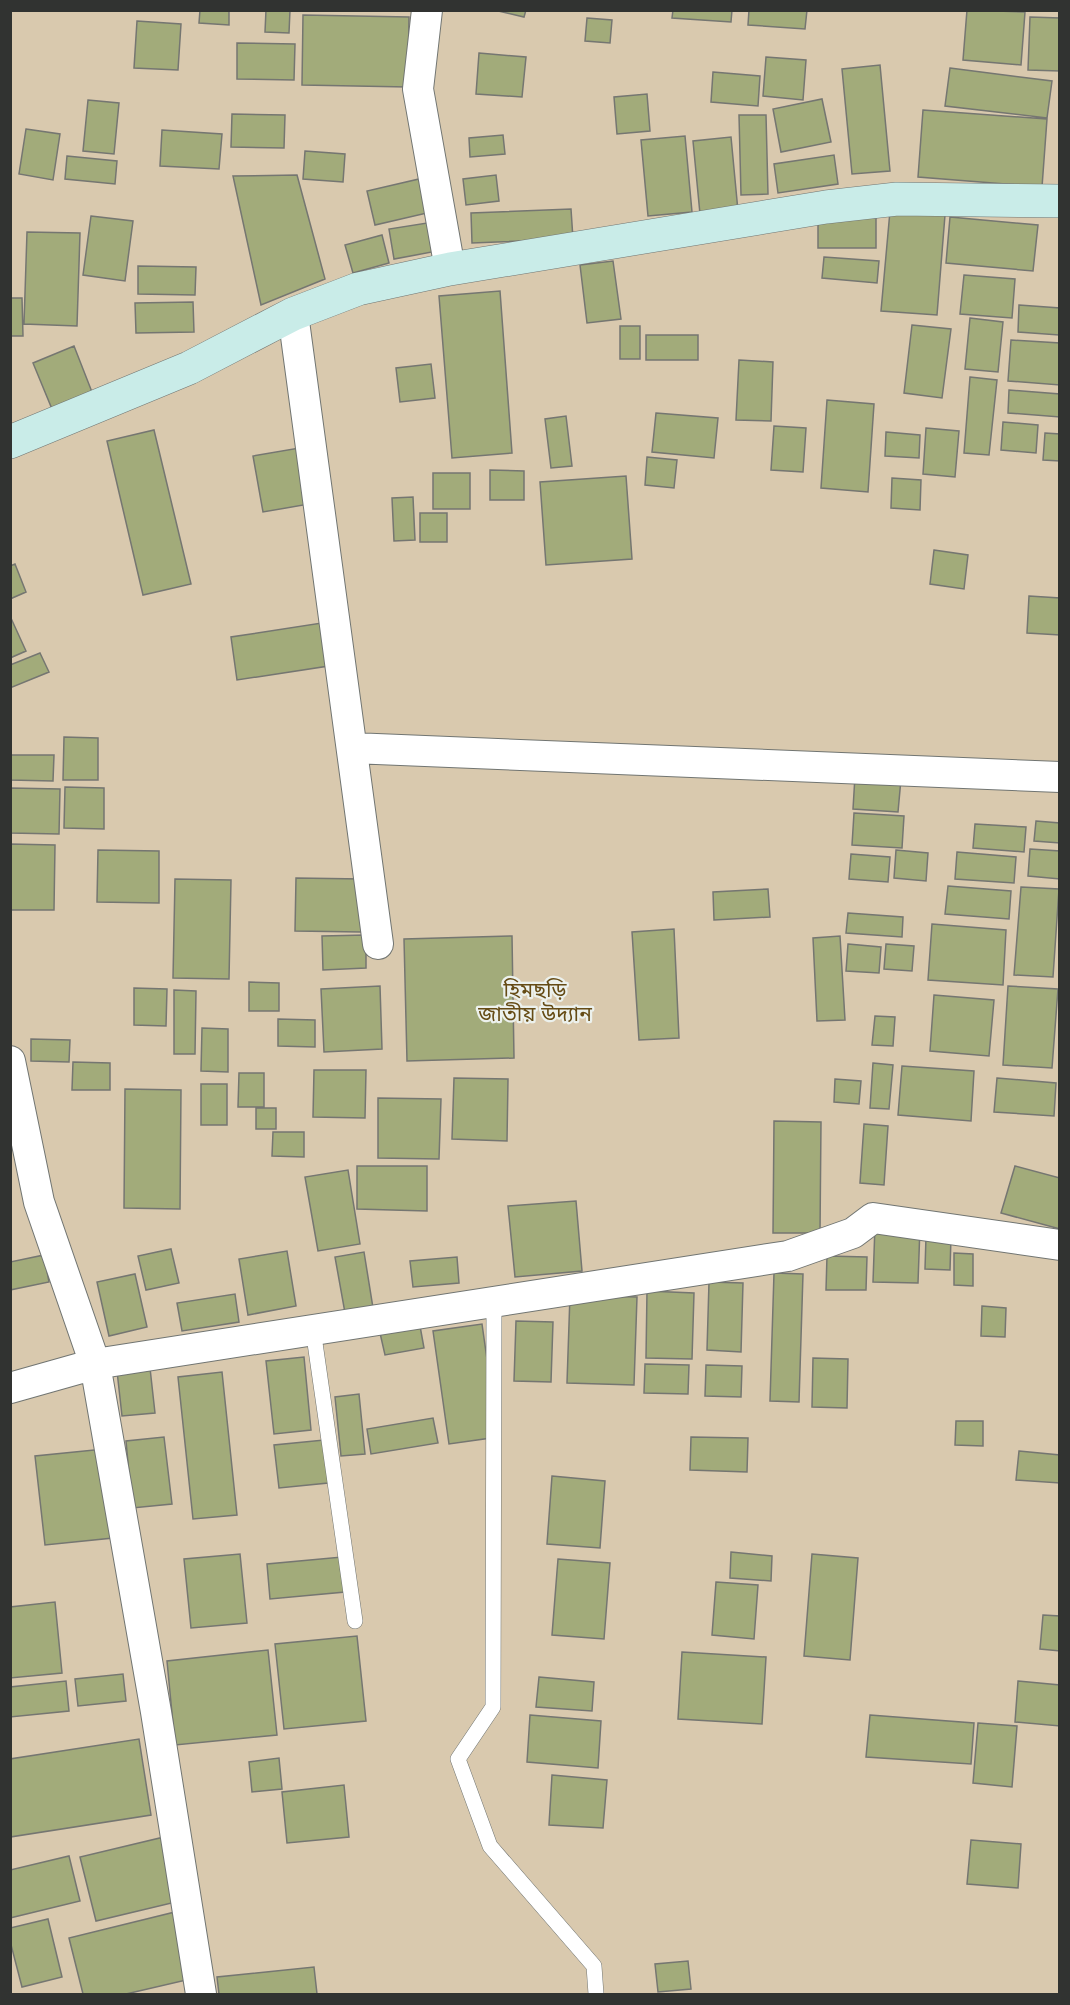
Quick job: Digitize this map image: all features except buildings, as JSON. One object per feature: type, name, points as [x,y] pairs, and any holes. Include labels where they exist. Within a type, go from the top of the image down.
[{"type":"street","points":[[427,10],[418,88],[450,269]]},
{"type":"street","points":[[10,442],[189,368],[293,314],[358,289],[450,269],[849,204],[897,199],[1059,201]]},
{"type":"street","points":[[293,314],[378,945]]},
{"type":"street","points":[[352,748],[1059,777]]},
{"type":"street","points":[[10,1061],[39,1202],[95,1364],[154,1700],[201,1995]]},
{"type":"street","points":[[10,1388],[95,1364],[788,1256],[853,1233],[873,1218],[1059,1245]]},
{"type":"lane","points":[[494,1301],[493,1707],[458,1759],[490,1846],[594,1966],[596,1995]]},
{"type":"lane","points":[[313,1329],[355,1621]]},
{"type":"green space","name":"হিমছড়ি জাতীয় উদ্যান","points":[[11,11],[1059,11],[1059,1994],[11,1994]]}]
